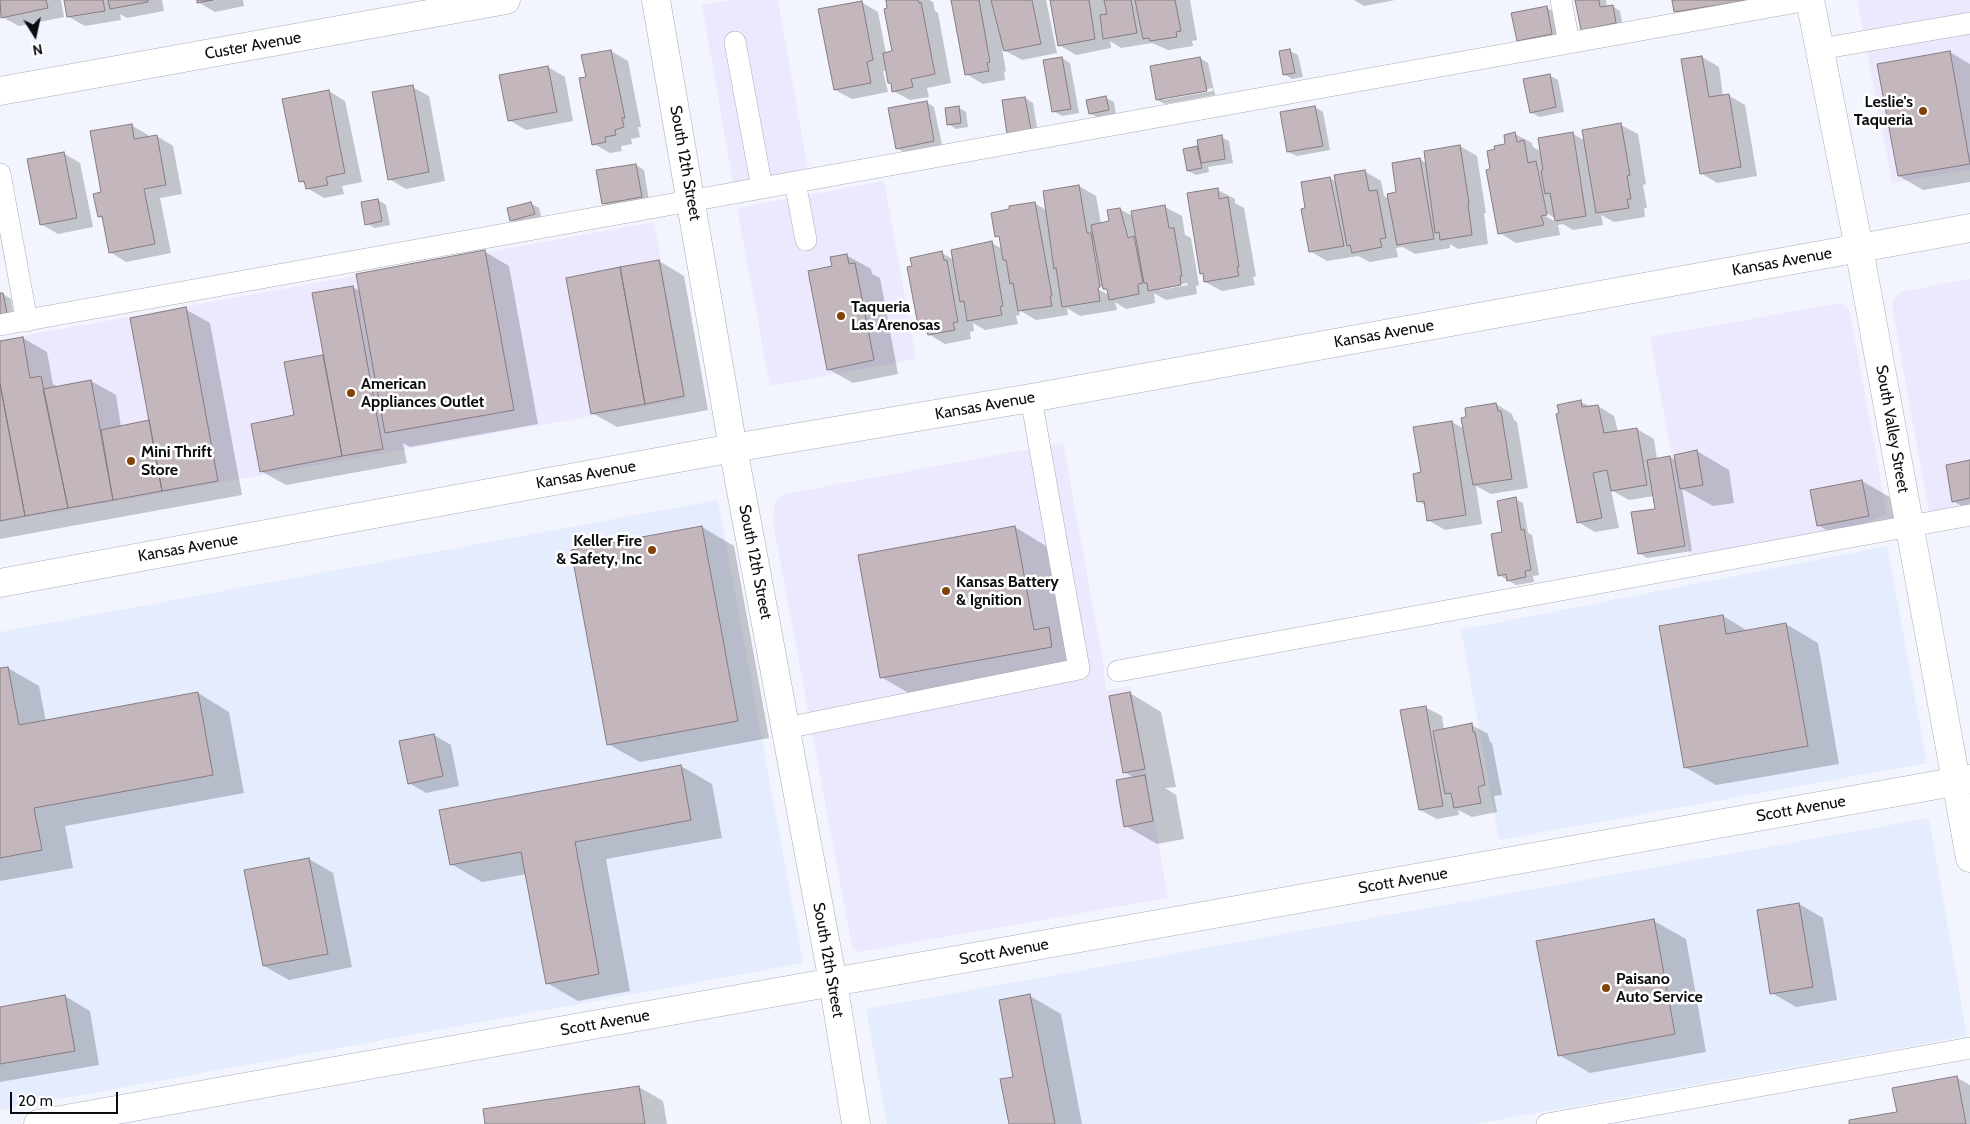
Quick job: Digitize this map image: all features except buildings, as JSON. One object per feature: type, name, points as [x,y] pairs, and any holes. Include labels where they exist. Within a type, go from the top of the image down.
[{"type":"street","name":"Custer Avenue","points":[[0,91],[506,0]]},
{"type":"street","name":"South 12th Street","points":[[656,0],[733,448],[833,982],[856,1124]]},
{"type":"street","name":"South Valley Street","points":[[1809,0],[1859,248],[1909,525],[1963,781],[1970,858]]},
{"type":"street","name":"Kansas Avenue","points":[[0,583],[733,448],[1031,398],[1970,228]]},
{"type":"street","name":"Scott Avenue","points":[[38,1124],[1963,781]]},
{"type":"lane","points":[[1561,0],[1569,43]]},
{"type":"lane","points":[[0,326],[1809,0]]},
{"type":"lane","points":[[1820,49],[1970,23]]},
{"type":"lane","points":[[735,42],[762,188]]},
{"type":"lane","points":[[0,174],[27,321]]},
{"type":"lane","points":[[795,182],[806,240]]},
{"type":"lane","points":[[786,728],[1079,669],[1031,398]]},
{"type":"lane","points":[[1118,671],[1970,515]]},
{"type":"lane","points":[[1547,1124],[1970,1048]]},
{"type":"shaded area","points":[[731,0],[778,0],[808,170],[733,183],[702,5]]},
{"type":"shaded area","points":[[1857,0],[1970,0],[1970,170],[1892,183]]},
{"type":"shaded area","points":[[884,181],[916,359],[770,386],[737,208]]},
{"type":"shaded area","points":[[654,222],[686,399],[0,522],[0,340]]},
{"type":"shaded area","points":[[1970,279],[1970,506],[1929,513],[1892,306],[1894,298],[1900,292]]},
{"type":"shaded area","points":[[1841,303],[1847,307],[1850,313],[1887,514],[1860,526],[1690,558],[1650,337]]},
{"type":"shaded area","points":[[1063,443],[1103,662],[1106,691],[1131,686],[1168,898],[858,952],[852,946],[773,523],[775,501],[785,494]]},
{"type":"shaded area","points":[[718,500],[803,963],[0,1110],[0,632]]},
{"type":"shaded area","points":[[1887,546],[1927,763],[1499,840],[1461,630]]},
{"type":"shaded area","points":[[1929,818],[1967,1036],[1475,1124],[887,1124],[866,1009]]},
{"type":"place","name":"Leslie's Taqueria","points":[[1923,111]]},
{"type":"place","name":"Taqueria Las Arenosas","points":[[841,316]]},
{"type":"place","name":"American Appliances Outlet","points":[[351,393]]},
{"type":"place","name":"Mini Thrift Store","points":[[131,461]]},
{"type":"place","name":"Keller Fire & Safety, Inc","points":[[652,550]]},
{"type":"place","name":"Kansas Battery & Ignition","points":[[946,591]]},
{"type":"place","name":"Paisano Auto Service","points":[[1606,988]]}]
